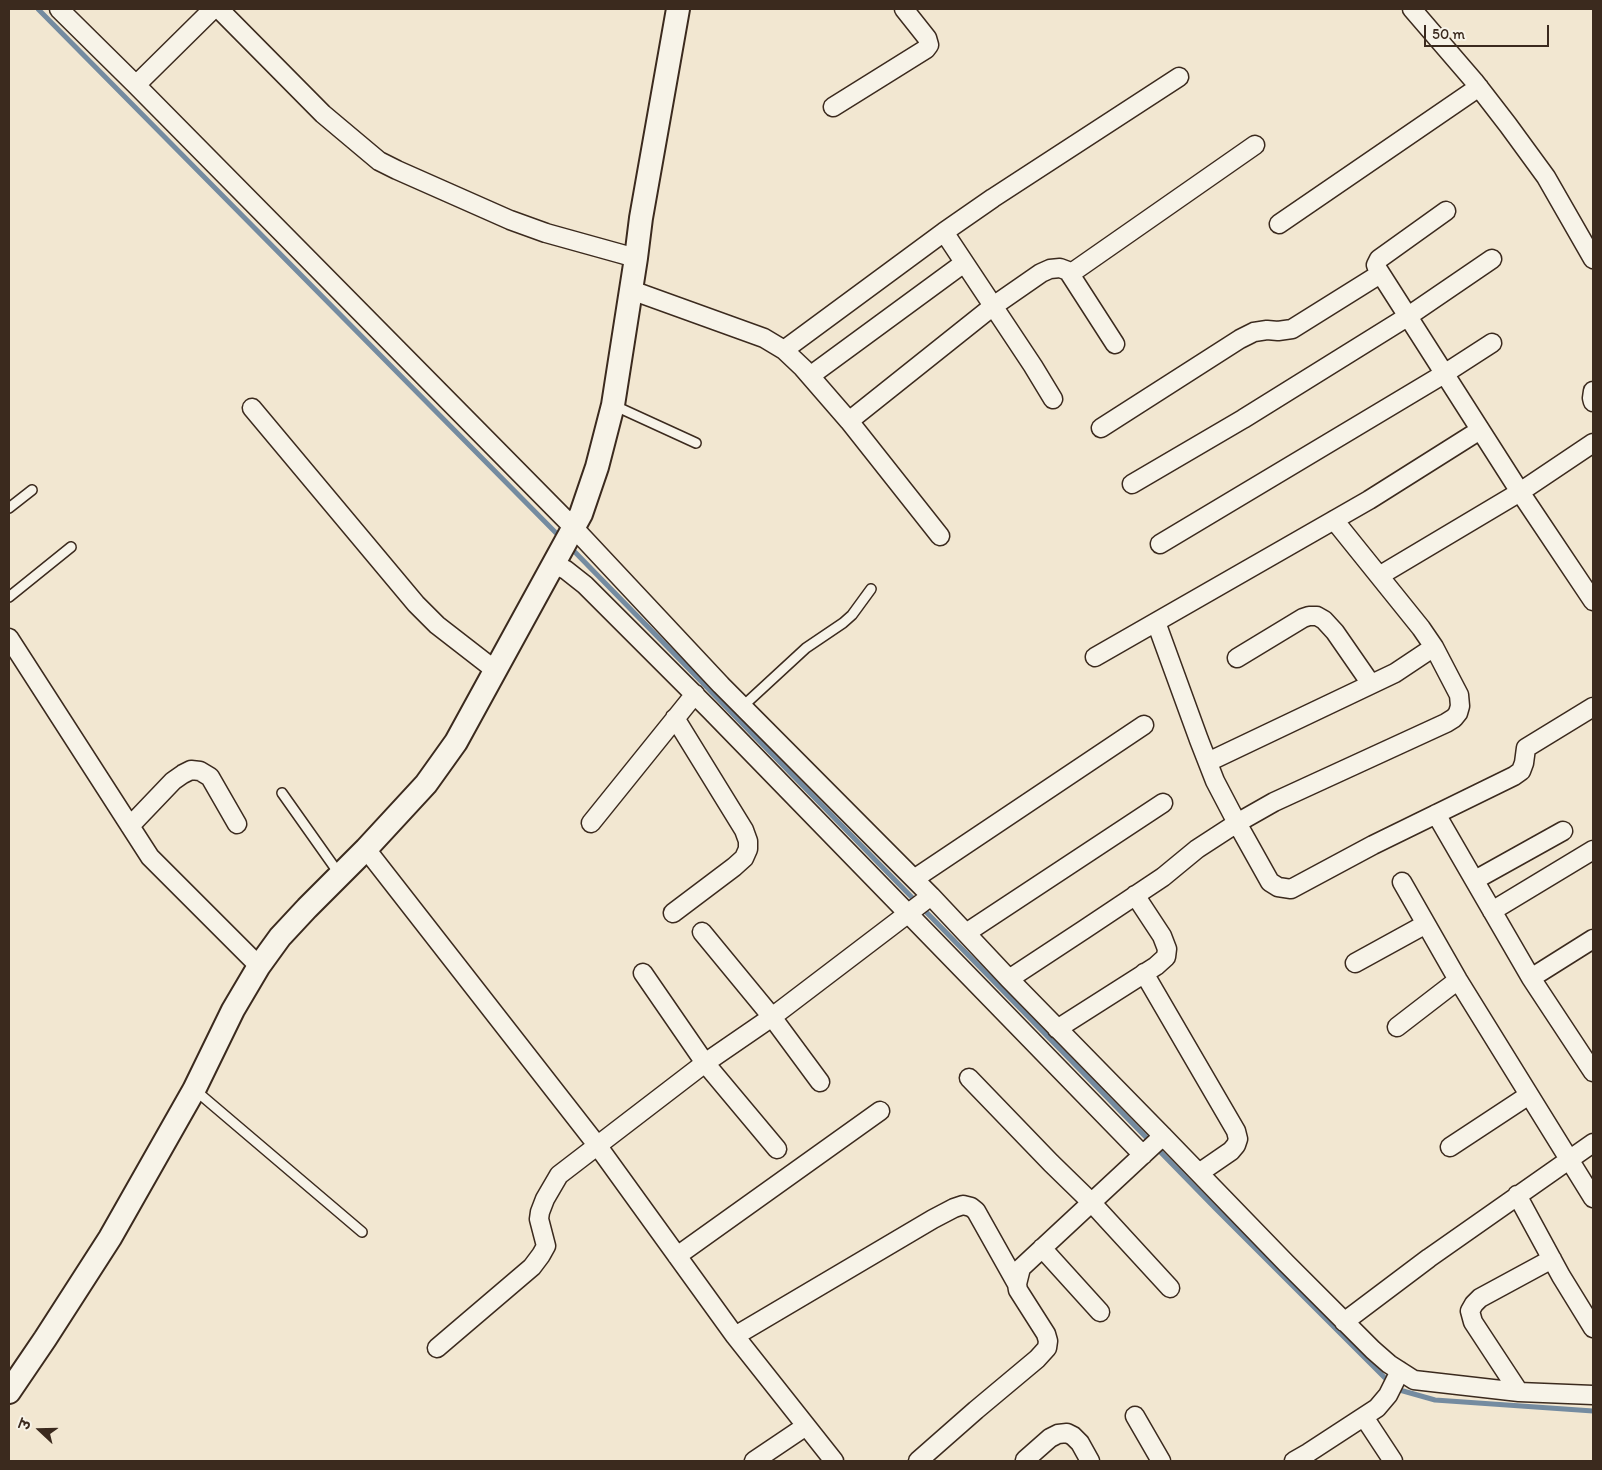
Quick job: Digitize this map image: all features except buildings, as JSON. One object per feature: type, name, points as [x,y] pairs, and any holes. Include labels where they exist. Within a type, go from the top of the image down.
[{"type":"street","points":[[59,9],[136,85],[563,547],[742,707],[914,879],[920,905],[966,933],[1057,1029],[1153,1146]]},
{"type":"street","points":[[136,85],[213,9]]},
{"type":"street","points":[[219,9],[323,114],[379,160],[397,170],[510,220],[546,233],[636,258]]},
{"type":"street","points":[[9,1392],[110,1238],[194,1090],[233,1010],[259,966],[280,937],[426,784],[456,742],[581,514],[597,468],[613,405],[641,218],[678,9]]},
{"type":"street","points":[[833,107],[926,49],[929,45],[927,38],[904,9]]},
{"type":"street","points":[[1412,9],[1479,87],[1546,177],[1593,259]]},
{"type":"street","points":[[784,350],[993,198],[1178,77]]},
{"type":"street","points":[[1279,224],[1479,87]]},
{"type":"street","points":[[1070,274],[1255,145]]},
{"type":"street","points":[[1446,211],[1379,260],[1376,265],[1407,317],[1520,492],[1593,601]]},
{"type":"street","points":[[944,232],[1053,399]]},
{"type":"street","points":[[1132,484],[1243,419],[1407,317],[1492,258]]},
{"type":"street","points":[[810,376],[964,262]]},
{"type":"street","points":[[849,421],[992,307],[1041,273],[1050,269],[1060,268],[1068,271],[1115,344]]},
{"type":"street","points":[[1101,428],[1254,332],[1292,329],[1380,274]]},
{"type":"street","points":[[631,290],[764,338],[784,350],[810,376],[849,421],[940,536]]},
{"type":"street","points":[[1160,544],[1444,374],[1492,343]]},
{"type":"street","points":[[1593,391],[1593,402]]},
{"type":"street","points":[[252,408],[416,604],[437,625],[495,670]]},
{"type":"street","points":[[1095,657],[1369,500],[1480,430]]},
{"type":"street","points":[[1380,576],[1520,492],[1593,443]]},
{"type":"street","points":[[1009,980],[1135,896],[1197,849],[1237,823],[1274,802],[1429,731],[1454,718],[1458,713],[1460,706],[1458,695],[1434,648],[1421,628],[1334,520]]},
{"type":"street","points":[[563,547],[566,570],[585,585],[695,694],[920,905],[1153,1146],[1199,1173],[1398,1375],[1414,1380],[1519,1392],[1593,1395]]},
{"type":"street","points":[[1237,658],[1303,618],[1317,616],[1324,620],[1335,632],[1371,684]]},
{"type":"street","points":[[1156,622],[1208,762],[1237,823],[1270,882],[1278,887],[1291,888],[1521,771],[1526,748],[1593,707]]},
{"type":"street","points":[[9,638],[150,857],[259,966]]},
{"type":"street","points":[[1208,762],[1396,673],[1434,648]]},
{"type":"street","points":[[591,823],[695,694]]},
{"type":"street","points":[[673,913],[734,867],[744,858],[748,849],[748,841],[744,830],[675,718]]},
{"type":"street","points":[[914,879],[1144,725]]},
{"type":"street","points":[[130,826],[173,782],[192,770],[200,771],[210,777],[237,824]]},
{"type":"street","points":[[966,933],[1163,803]]},
{"type":"street","points":[[1436,814],[1531,978],[1593,1072]]},
{"type":"street","points":[[1474,880],[1563,831]]},
{"type":"street","points":[[366,849],[597,1145],[735,1336],[834,1461]]},
{"type":"street","points":[[1492,911],[1593,850]]},
{"type":"street","points":[[1402,882],[1458,980],[1593,1198]]},
{"type":"street","points":[[1057,1029],[1156,966],[1166,957],[1168,949],[1162,936],[1135,896]]},
{"type":"street","points":[[437,1348],[532,1267],[542,1255],[546,1246],[539,1219],[548,1192],[559,1174],[705,1062],[772,1017],[920,905]]},
{"type":"street","points":[[1355,963],[1426,924]]},
{"type":"street","points":[[702,932],[772,1017],[820,1082]]},
{"type":"street","points":[[1531,978],[1593,939]]},
{"type":"street","points":[[643,973],[705,1062],[777,1149]]},
{"type":"street","points":[[1144,973],[1236,1131],[1238,1139],[1232,1151],[1199,1173]]},
{"type":"street","points":[[1396,1027],[1458,980]]},
{"type":"street","points":[[969,1078],[1091,1202],[1170,1288]]},
{"type":"street","points":[[1450,1147],[1529,1095]]},
{"type":"street","points":[[677,1256],[880,1111]]},
{"type":"street","points":[[1344,1322],[1429,1258],[1593,1143]]},
{"type":"street","points":[[1017,1284],[1021,1268],[1153,1146]]},
{"type":"street","points":[[1517,1195],[1593,1328]]},
{"type":"street","points":[[735,1336],[954,1208],[963,1205],[976,1211],[1017,1284],[1018,1290],[1046,1334],[1047,1348],[1037,1359],[918,1461]]},
{"type":"street","points":[[1042,1248],[1100,1312]]},
{"type":"street","points":[[1519,1392],[1473,1322],[1470,1311],[1480,1298],[1552,1259]]},
{"type":"street","points":[[1305,1459],[1378,1408],[1388,1396],[1398,1375]]},
{"type":"street","points":[[1135,1416],[1161,1461]]},
{"type":"street","points":[[1364,1418],[1393,1461]]},
{"type":"street","points":[[754,1461],[806,1426]]},
{"type":"street","points":[[1024,1461],[1050,1438],[1058,1434],[1067,1433],[1080,1443],[1090,1461]]},
{"type":"lane","points":[[613,405],[696,444]]},
{"type":"lane","points":[[9,508],[32,490]]},
{"type":"lane","points":[[9,597],[71,547]]},
{"type":"lane","points":[[742,707],[806,648],[852,615],[871,589]]},
{"type":"lane","points":[[282,793],[340,875]]},
{"type":"lane","points":[[194,1090],[362,1232]]},
{"type":"waterway","points":[[38,9],[562,539]]},
{"type":"waterway","points":[[569,546],[1216,1209],[1390,1383]]},
{"type":"waterway","points":[[1396,1389],[1435,1400],[1593,1411]]}]
